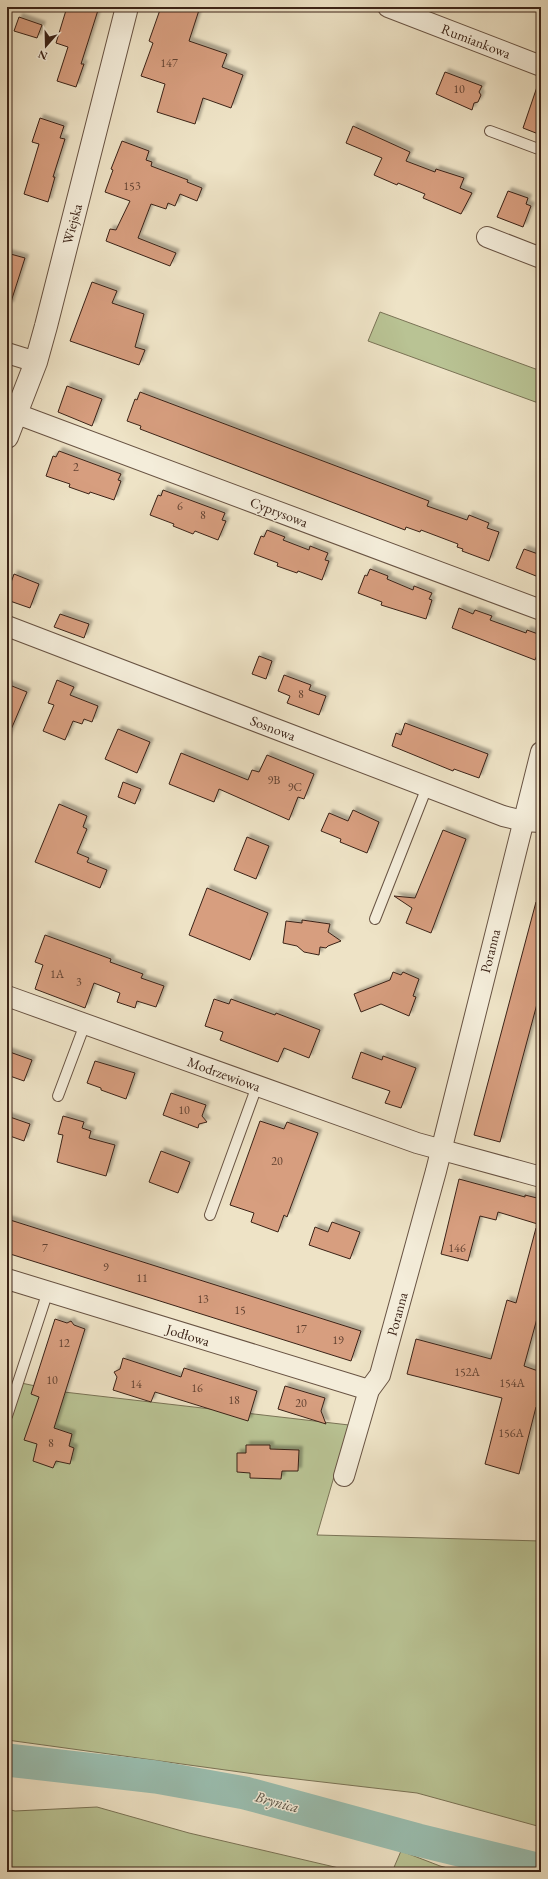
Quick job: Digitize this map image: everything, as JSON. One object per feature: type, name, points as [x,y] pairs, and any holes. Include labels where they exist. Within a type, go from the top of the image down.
[{"type":"street","name":"Wiejska","points":[[7,437],[36,362],[127,7]]},
{"type":"street","name":"Rumiankowa","points":[[388,7],[541,66]]},
{"type":"street","points":[[487,237],[541,258]]},
{"type":"street","points":[[7,353],[36,362]]},
{"type":"street","name":"Cyprysowa","points":[[17,414],[541,610]]},
{"type":"street","name":"Sosnowa","points":[[7,626],[503,816],[532,822]]},
{"type":"street","name":"Poranna","points":[[344,1476],[369,1390],[380,1375],[532,822],[541,752]]},
{"type":"street","name":"Modrzewiowa","points":[[7,996],[417,1143],[441,1149]]},
{"type":"street","points":[[441,1149],[541,1177]]},
{"type":"street","name":"Jodłowa","points":[[7,1278],[369,1390]]},
{"type":"lane","points":[[490,131],[541,150]]},
{"type":"lane","points":[[375,920],[427,787]]},
{"type":"lane","points":[[58,1096],[85,1024]]},
{"type":"lane","points":[[210,1215],[257,1086]]},
{"type":"lane","points":[[7,1416],[48,1291]]},
{"type":"green space","points":[[380,312],[541,371],[541,404],[368,341]]},
{"type":"green space","points":[[7,1380],[64,1392],[349,1425],[317,1535],[541,1541],[541,1827],[417,1793],[262,1775],[7,1740]]},
{"type":"green space","points":[[97,1807],[189,1833],[356,1872],[7,1872],[7,1809],[15,1811]]},
{"type":"green space","points":[[401,1851],[440,1866],[463,1872],[392,1872]]},
{"type":"building","points":[[67,7],[99,7],[81,64],[84,64],[76,87],[57,81],[68,47],[56,43]]},
{"type":"building","points":[[161,7],[200,7],[189,41],[227,54],[222,67],[243,75],[231,108],[203,98],[195,124],[157,112],[165,84],[141,76],[153,43],[149,41]]},
{"type":"building","points":[[19,17],[42,25],[37,38],[14,31]]},
{"type":"building","points":[[445,72],[482,86],[479,92],[481,95],[478,102],[474,103],[472,110],[436,94]]},
{"type":"building","points":[[539,81],[541,81],[541,135],[523,128]]},
{"type":"building","points":[[40,118],[64,126],[60,138],[65,139],[53,177],[55,177],[48,202],[24,194],[39,144],[32,142]]},
{"type":"building","points":[[353,126],[410,152],[406,161],[435,172],[436,169],[464,178],[460,188],[472,193],[461,214],[423,198],[425,194],[398,183],[397,185],[374,175],[382,158],[346,143]]},
{"type":"building","points":[[122,141],[149,151],[146,160],[152,162],[151,166],[188,180],[187,182],[202,188],[197,201],[180,194],[175,206],[168,203],[166,209],[151,204],[138,238],[176,253],[170,266],[106,241],[110,229],[116,230],[130,201],[105,192],[113,170],[111,169]]},
{"type":"building","points":[[508,191],[528,198],[526,204],[531,206],[523,227],[497,217]]},
{"type":"building","points":[[7,253],[25,258],[10,305],[7,305]]},
{"type":"building","points":[[92,282],[117,291],[112,303],[144,314],[135,347],[145,350],[139,365],[70,341]]},
{"type":"building","points":[[67,386],[102,399],[92,426],[58,412]]},
{"type":"building","points":[[140,392],[429,501],[427,506],[467,520],[469,515],[489,523],[487,528],[499,532],[489,561],[462,551],[463,549],[457,547],[458,544],[421,530],[420,532],[406,527],[405,530],[140,429],[141,426],[127,421],[135,399],[137,400]]},
{"type":"building","points":[[59,451],[121,474],[118,480],[121,481],[114,500],[69,487],[70,484],[46,476],[53,456],[56,457]]},
{"type":"building","points":[[163,490],[225,513],[222,520],[226,521],[218,540],[195,531],[193,534],[173,526],[174,524],[150,515],[158,495],[161,496]]},
{"type":"building","points":[[267,530],[285,537],[283,540],[309,550],[310,546],[328,553],[325,560],[329,561],[322,580],[298,571],[297,573],[277,566],[278,563],[254,554],[261,536],[264,537]]},
{"type":"building","points":[[524,549],[541,555],[541,578],[516,568]]},
{"type":"building","points":[[370,569],[388,576],[387,579],[413,590],[414,586],[432,593],[429,599],[432,600],[426,619],[381,605],[382,602],[358,593],[365,575],[367,576]]},
{"type":"building","points":[[14,574],[39,584],[30,608],[7,600],[7,594]]},
{"type":"building","points":[[459,608],[473,614],[475,610],[492,616],[490,620],[526,633],[527,630],[541,635],[541,645],[535,660],[452,628]]},
{"type":"building","points":[[60,614],[89,624],[84,638],[54,627]]},
{"type":"building","points":[[259,656],[272,661],[266,679],[252,674]]},
{"type":"building","points":[[284,675],[311,685],[309,690],[326,696],[319,715],[287,703],[290,696],[278,691]]},
{"type":"building","points":[[57,680],[74,687],[70,695],[98,706],[92,722],[84,719],[82,724],[73,721],[65,740],[43,731],[54,705],[48,703]]},
{"type":"building","points":[[7,684],[27,692],[7,739]]},
{"type":"building","points":[[405,723],[488,754],[479,778],[454,769],[453,771],[392,746],[396,733],[401,735]]},
{"type":"building","points":[[118,729],[150,742],[137,773],[105,759]]},
{"type":"building","points":[[181,753],[248,780],[252,770],[259,772],[267,755],[314,774],[304,799],[298,797],[289,820],[219,789],[214,802],[169,784]]},
{"type":"building","points":[[123,782],[141,789],[135,804],[118,797]]},
{"type":"building","points":[[59,804],[87,816],[83,827],[87,829],[77,853],[89,858],[87,862],[107,870],[100,888],[35,862]]},
{"type":"building","points":[[353,810],[379,822],[367,853],[340,842],[341,839],[321,831],[329,813],[348,821]]},
{"type":"building","points":[[443,830],[466,839],[431,933],[406,923],[412,908],[394,896],[415,898]]},
{"type":"building","points":[[247,837],[269,846],[256,879],[234,870]]},
{"type":"building","points":[[207,888],[268,913],[250,960],[189,935]]},
{"type":"building","points":[[536,902],[541,903],[541,989],[500,1142],[474,1135]]},
{"type":"building","points":[[302,920],[330,924],[328,932],[341,941],[326,948],[320,947],[319,955],[304,952],[297,946],[283,943],[286,921],[302,923]]},
{"type":"building","points":[[45,935],[111,959],[110,962],[143,974],[141,978],[164,986],[156,1007],[137,1001],[135,1008],[117,1002],[120,993],[94,983],[85,1008],[35,989],[43,965],[35,962]]},
{"type":"building","points":[[393,972],[401,975],[403,972],[419,979],[413,996],[416,997],[409,1016],[381,1004],[361,1012],[354,994],[390,980]]},
{"type":"building","points":[[214,999],[229,1004],[231,999],[275,1015],[276,1013],[320,1030],[309,1058],[284,1048],[278,1062],[220,1040],[223,1032],[205,1026]]},
{"type":"building","points":[[7,1051],[32,1060],[24,1081],[7,1075]]},
{"type":"building","points":[[361,1052],[382,1060],[383,1056],[416,1068],[401,1108],[385,1103],[390,1091],[352,1078]]},
{"type":"building","points":[[95,1061],[135,1073],[126,1099],[87,1083]]},
{"type":"building","points":[[171,1093],[206,1105],[202,1116],[207,1122],[199,1124],[198,1128],[163,1115]]},
{"type":"building","points":[[7,1116],[30,1124],[24,1141],[7,1135]]},
{"type":"building","points":[[63,1116],[84,1122],[82,1128],[91,1131],[89,1138],[115,1145],[106,1176],[57,1162],[63,1135],[58,1134]]},
{"type":"building","points":[[260,1121],[284,1129],[287,1122],[318,1133],[287,1217],[284,1215],[278,1232],[251,1222],[254,1213],[230,1205]]},
{"type":"building","points":[[161,1151],[190,1162],[178,1193],[149,1182]]},
{"type":"building","points":[[459,1179],[525,1197],[525,1195],[541,1199],[541,1225],[498,1212],[496,1220],[480,1216],[468,1261],[441,1254]]},
{"type":"building","points":[[7,1219],[361,1331],[351,1361],[7,1253]]},
{"type":"building","points":[[332,1222],[360,1232],[350,1259],[309,1245],[315,1227],[328,1232]]},
{"type":"building","points":[[536,1228],[541,1228],[541,1304],[524,1366],[541,1372],[541,1408],[536,1407],[519,1474],[485,1464],[502,1398],[407,1374],[416,1339],[491,1359],[507,1300],[516,1303]]},
{"type":"building","points":[[55,1319],[67,1323],[71,1321],[74,1325],[85,1329],[54,1428],[72,1434],[69,1446],[74,1448],[70,1464],[56,1461],[53,1468],[33,1461],[37,1444],[24,1440],[39,1397],[31,1394]]},
{"type":"building","points":[[123,1358],[181,1377],[184,1368],[257,1391],[248,1421],[155,1392],[151,1402],[113,1390],[117,1377],[114,1372],[120,1369]]},
{"type":"building","points":[[285,1386],[325,1398],[321,1411],[326,1424],[278,1409]]},
{"type":"building","points":[[246,1445],[270,1445],[270,1449],[299,1450],[298,1471],[282,1471],[281,1479],[250,1478],[250,1473],[237,1472],[237,1453],[246,1453]]},
{"type":"waterway","name":"Brynica","points":[[7,1760],[156,1777],[245,1793],[418,1840],[541,1870]]}]
